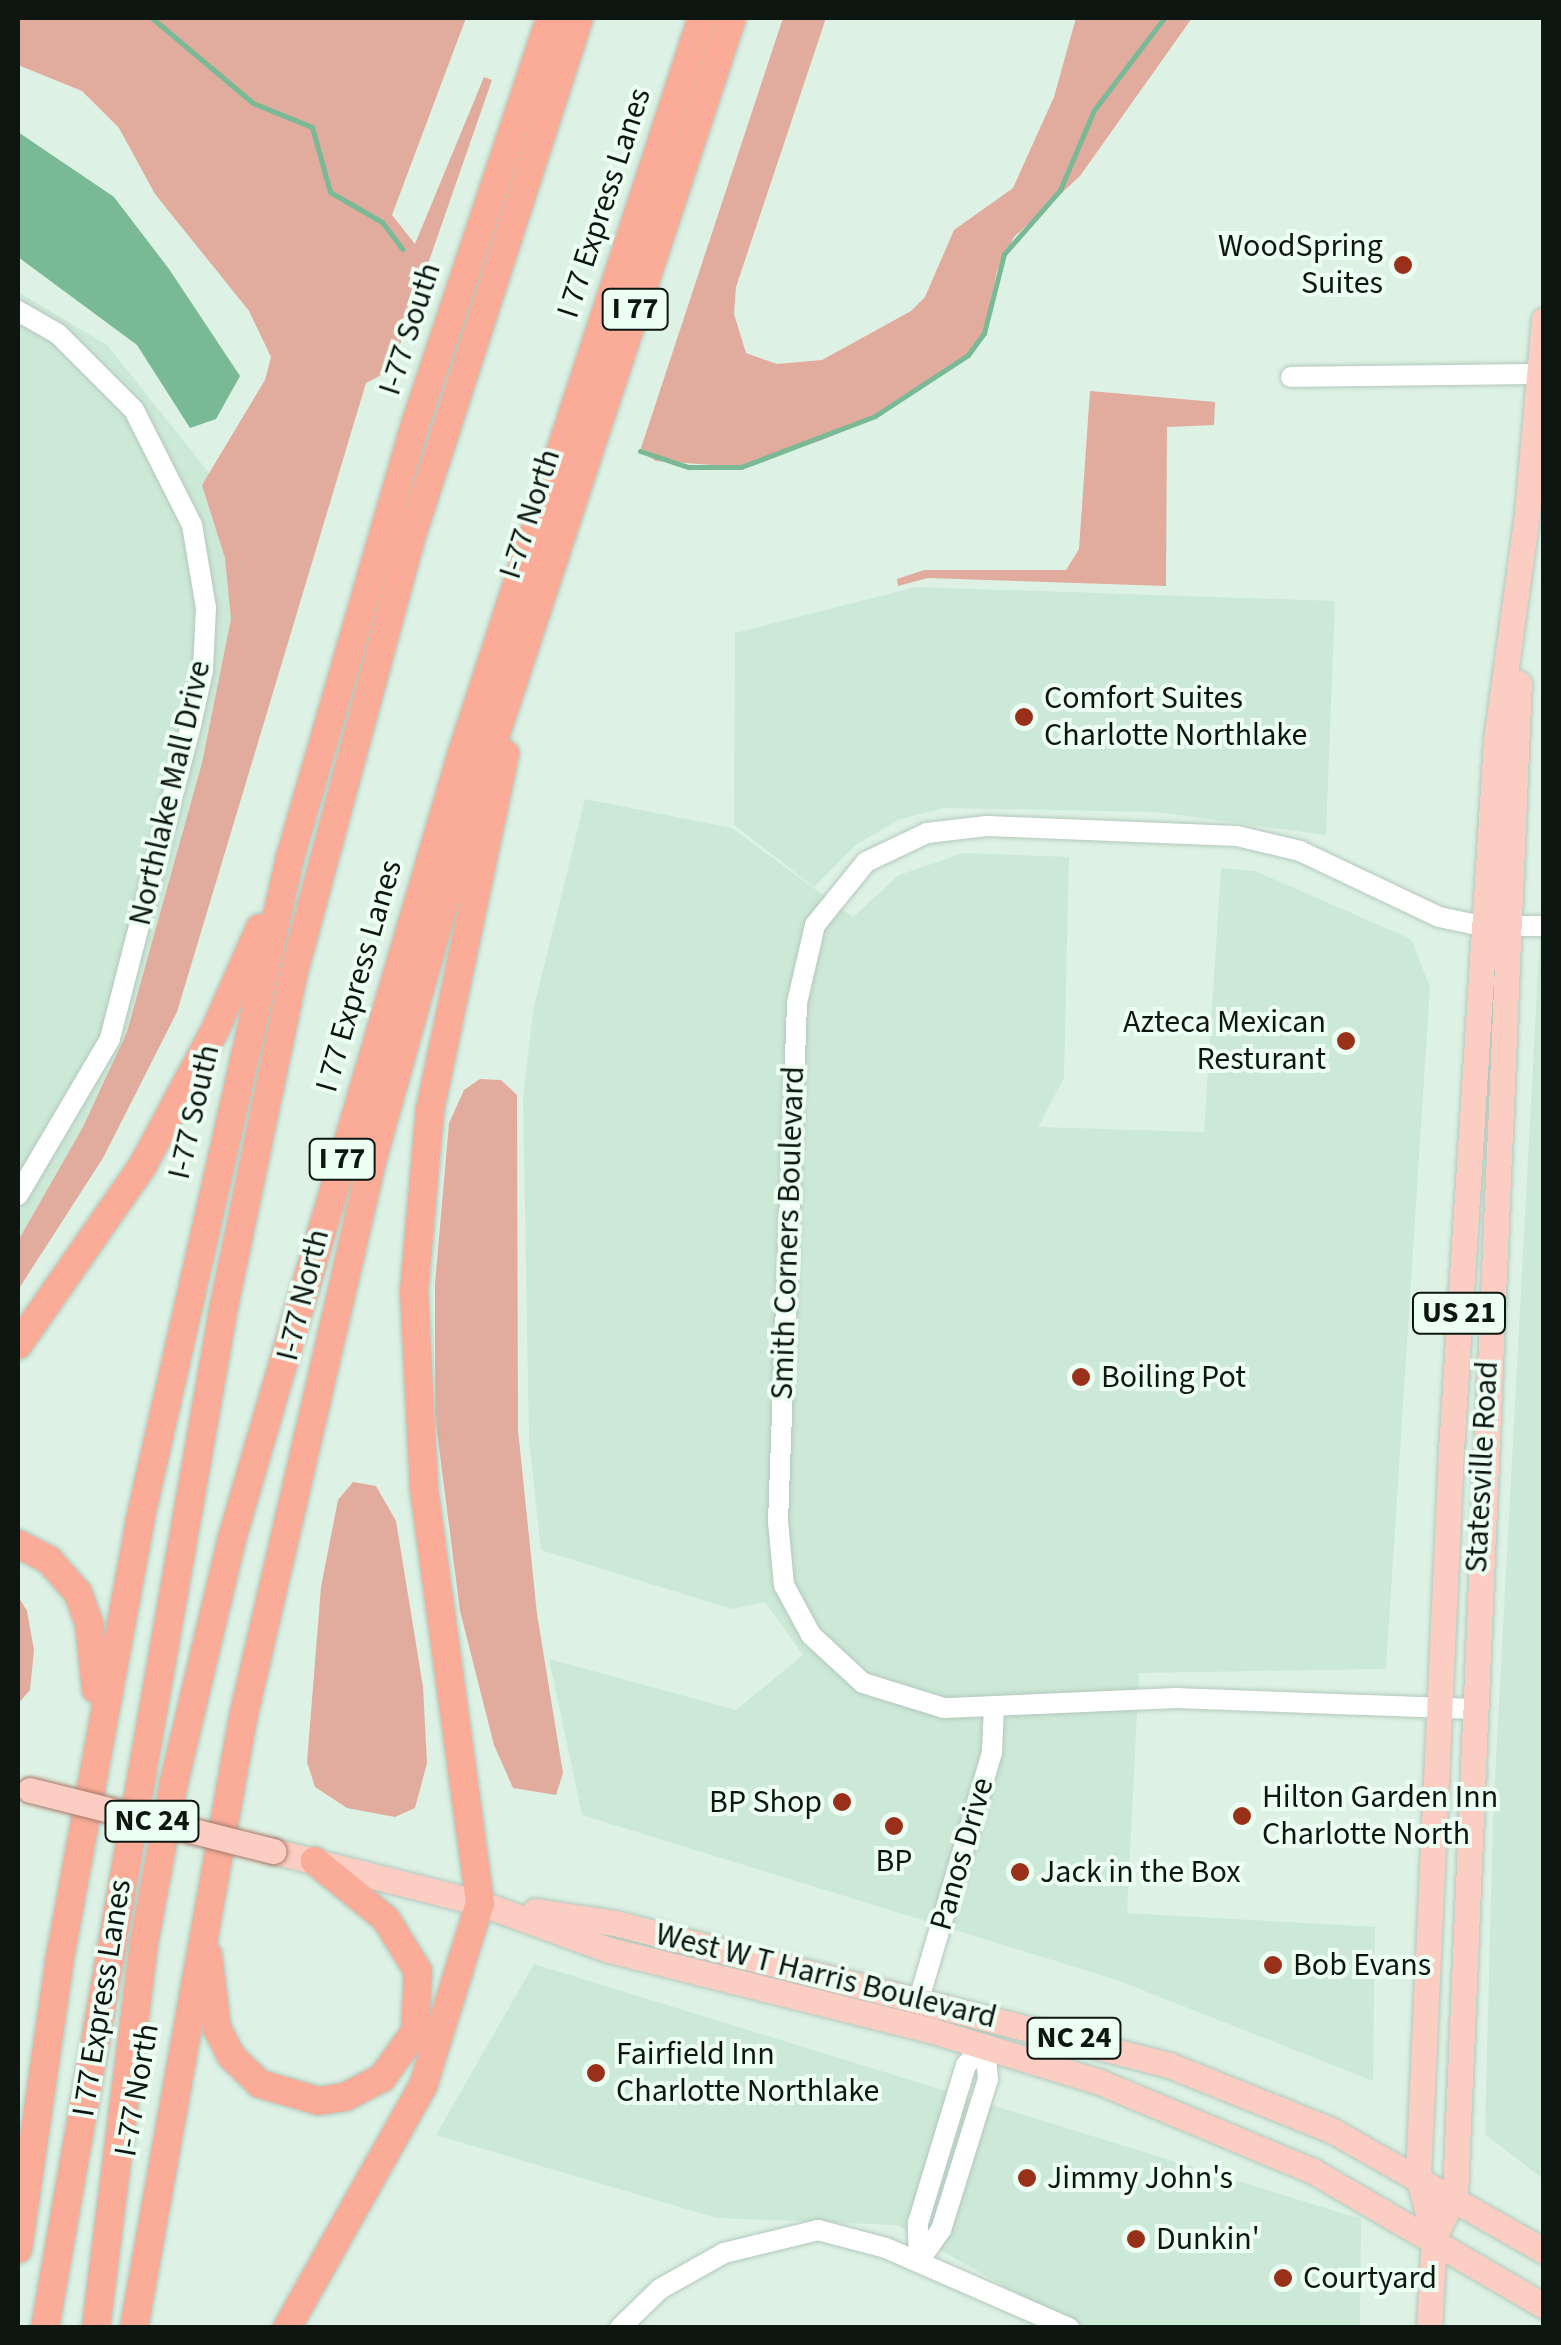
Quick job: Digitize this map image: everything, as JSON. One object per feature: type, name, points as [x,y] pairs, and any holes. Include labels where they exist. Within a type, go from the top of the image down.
[{"type":"highway","name":"I-77 South","points":[[18,2249],[98,1740],[162,1409],[290,858],[415,425],[550,18]]},
{"type":"highway","name":"I 77 Express Lanes","points":[[45,2328],[217,1342],[293,975],[410,541],[580,18]]},
{"type":"highway","name":"I 77 Express Lanes","points":[[96,2328],[144,1948],[178,1765],[232,1538],[467,735],[702,18]]},
{"type":"highway","name":"I-77 North","points":[[134,2328],[206,1905],[278,1555],[364,1195],[446,890],[732,18]]},
{"type":"highway","points":[[287,2328],[423,2086],[480,1903],[418,1435],[415,1241],[448,1015],[539,601]]},
{"type":"highway","points":[[18,1345],[98,1236],[166,1125],[216,1028],[290,858]]},
{"type":"highway","points":[[18,1544],[60,1569],[84,1608],[95,1659],[98,1740]]},
{"type":"highway","points":[[206,1905],[213,2013],[231,2056],[260,2084],[283,2096],[345,2097],[382,2078],[402,2057],[415,2032],[420,1986],[395,1929],[315,1862]]},
{"type":"main road","name":"Statesville Road","points":[[1434,2237],[1454,2195],[1474,1709],[1496,740],[1527,513],[1544,320]]},
{"type":"main road","name":"Statesville Road","points":[[1429,2328],[1434,2237],[1418,2175],[1436,1708],[1451,1450],[1494,927]]},
{"type":"main road","points":[[1451,1450],[1468,1457],[1468,1499],[1478,1524]]},
{"type":"main road","points":[[1449,1484],[1464,1542],[1464,1576],[1476,1584]]},
{"type":"main road","name":"West W T Harris Boulevard","points":[[24,1788],[480,1903],[616,1923],[1183,2070],[1282,2107],[1418,2175],[1544,2250]]},
{"type":"main road","name":"West W T Harris Boulevard","points":[[480,1903],[608,1950],[985,2046],[1228,2132],[1434,2237],[1544,2306]]},
{"type":"street","name":"Northlake Mall Drive","points":[[18,311],[58,334],[134,410],[192,525],[206,608],[199,690],[110,1040],[18,1196]]},
{"type":"street","points":[[1291,377],[1542,374]]},
{"type":"street","name":"Smith Corners Boulevard","points":[[1474,1709],[1176,1698],[944,1708],[864,1683],[811,1636],[784,1585],[778,1522],[794,1052],[803,963],[815,925],[843,884],[898,843],[987,826],[1237,836],[1300,851],[1395,899],[1494,927],[1544,926]]},
{"type":"street","name":"Panos Drive","points":[[919,1999],[992,1752],[994,1707]]},
{"type":"street","points":[[919,2261],[942,2230],[988,2079],[985,2046]]},
{"type":"street","points":[[620,2328],[660,2289],[755,2240],[818,2230],[843,2233],[919,2261],[1070,2328]]},
{"type":"shaded area","points":[[18,18],[466,18],[392,215],[415,244],[484,77],[492,80],[391,370],[366,383],[177,1012],[103,1158],[18,1290],[18,1241],[83,1127],[127,1032],[202,763],[231,619],[225,558],[202,485],[265,380],[271,357],[249,311],[155,194],[119,128],[82,91],[18,65]]},
{"type":"shaded area","points":[[783,18],[826,18],[736,287],[734,314],[746,353],[777,364],[822,360],[911,311],[925,297],[954,230],[1013,188],[1054,97],[1076,18],[1192,18],[1080,176],[1014,237],[997,271],[984,333],[968,355],[876,416],[822,440],[741,467],[656,461],[640,451]]},
{"type":"shaded area","points":[[18,132],[114,197],[169,269],[240,376],[216,419],[190,428],[137,345],[18,257]]},
{"type":"shaded area","points":[[18,292],[107,345],[272,552],[134,1051],[18,1248]]},
{"type":"shaded area","points":[[1090,391],[1215,402],[1214,425],[1167,427],[1166,586],[928,578],[898,586],[897,579],[924,570],[1066,570],[1079,549]]},
{"type":"shaded area","points":[[916,587],[1335,601],[1326,835],[1156,812],[944,808],[900,819],[856,845],[814,887],[734,825],[735,633]]},
{"type":"shaded area","points":[[585,799],[732,828],[853,917],[899,875],[964,853],[1069,857],[1064,1078],[1038,1127],[1204,1132],[1221,868],[1255,871],[1411,939],[1430,987],[1386,1669],[1139,1673],[1127,1913],[1375,1927],[1373,2081],[1117,1980],[582,1815],[549,1659],[736,1710],[803,1655],[765,1602],[732,1609],[541,1550],[529,1440],[523,1099],[533,1011]]},
{"type":"shaded area","points":[[1543,877],[1543,2179],[1485,2134],[1493,1817]]},
{"type":"shaded area","points":[[480,1079],[501,1080],[517,1095],[518,1430],[537,1614],[563,1773],[556,1795],[513,1788],[494,1745],[460,1611],[435,1416],[435,1284],[449,1123],[464,1090]]},
{"type":"shaded area","points":[[353,1482],[376,1486],[396,1521],[423,1687],[427,1763],[415,1808],[395,1817],[347,1808],[315,1787],[307,1762],[321,1587],[338,1500]]},
{"type":"shaded area","points":[[18,1596],[27,1611],[34,1650],[30,1690],[18,1704]]},
{"type":"shaded area","points":[[534,1964],[1361,2219],[1360,2327],[1077,2327],[896,2225],[717,2218],[436,2135]]},
{"type":"waterway","points":[[152,18],[253,103],[312,127],[330,192],[382,222],[402,249]]},
{"type":"waterway","points":[[640,451],[688,467],[741,467],[875,416],[968,355],[984,333],[1004,254],[1060,190],[1094,110],[1164,18]]},
{"type":"place","name":"WoodSpring Suites","points":[[1403,265]]},
{"type":"place","name":"Comfort Suites Charlotte Northlake","points":[[1024,717]]},
{"type":"place","name":"Azteca Mexican Resturant","points":[[1346,1041]]},
{"type":"place","name":"Boiling Pot","points":[[1081,1377]]},
{"type":"place","name":"BP Shop","points":[[842,1802]]},
{"type":"place","name":"Hilton Garden Inn Charlotte North","points":[[1242,1816]]},
{"type":"place","name":"BP","points":[[894,1826]]},
{"type":"place","name":"Jack in the Box","points":[[1020,1872]]},
{"type":"place","name":"Bob Evans","points":[[1273,1965]]},
{"type":"place","name":"Fairfield Inn Charlotte Northlake","points":[[596,2073]]},
{"type":"place","name":"Jimmy John's","points":[[1027,2178]]},
{"type":"place","name":"Dunkin'","points":[[1136,2239]]},
{"type":"place","name":"Courtyard","points":[[1283,2278]]}]
